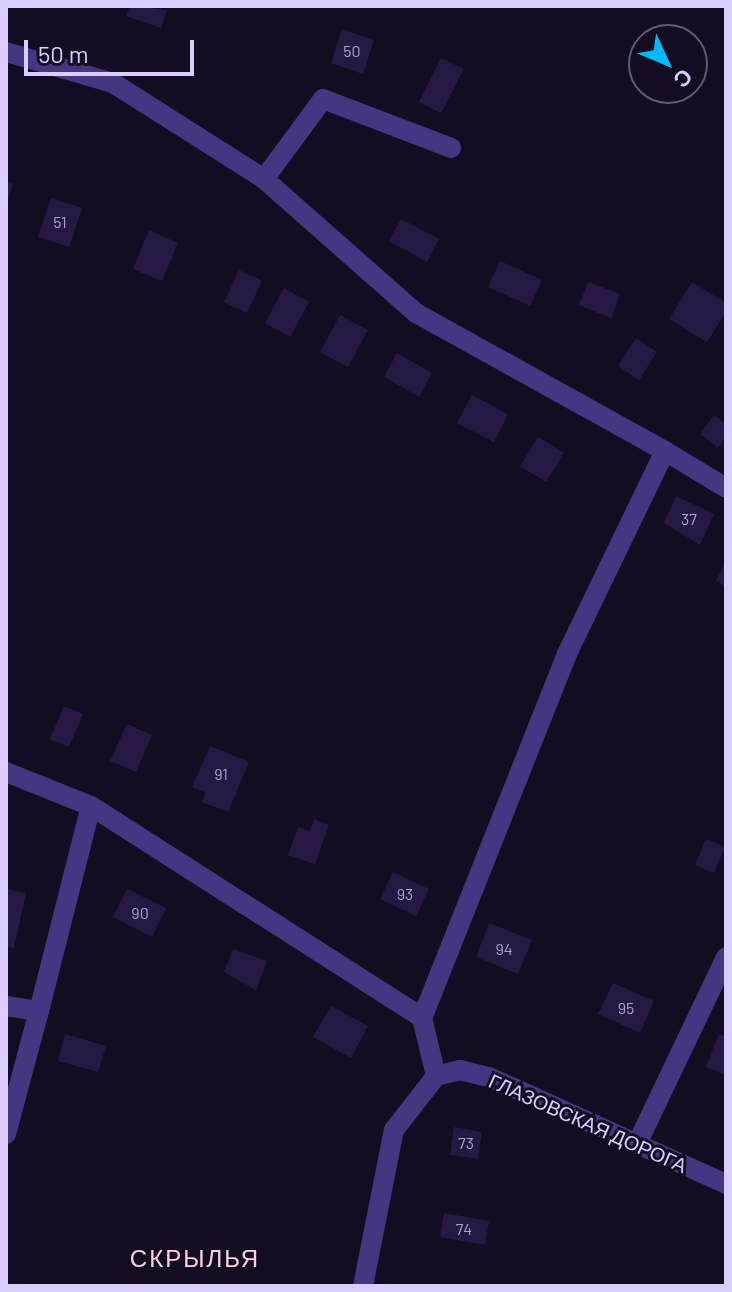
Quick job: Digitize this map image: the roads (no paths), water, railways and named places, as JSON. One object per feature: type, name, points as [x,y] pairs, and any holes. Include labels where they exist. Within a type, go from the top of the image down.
[{"type":"street","points":[[6,52],[113,83],[264,179],[416,313],[726,488]]},
{"type":"street","points":[[264,179],[323,99],[451,148]]},
{"type":"street","points":[[363,1286],[394,1130],[436,1076],[422,1018],[567,654],[665,451]]},
{"type":"street","points":[[6,772],[91,806],[422,1018]]},
{"type":"street","points":[[6,1134],[91,806]]},
{"type":"street","points":[[637,1144],[726,957]]},
{"type":"street","points":[[6,1006],[39,1011]]},
{"type":"street","name":"ГЛАЗОВСКАЯ ДОРОГА","points":[[436,1076],[460,1070],[489,1077],[726,1184]]},
{"type":"district","name":"СКРЫЛЬЯ","points":[[195,1258]]}]
